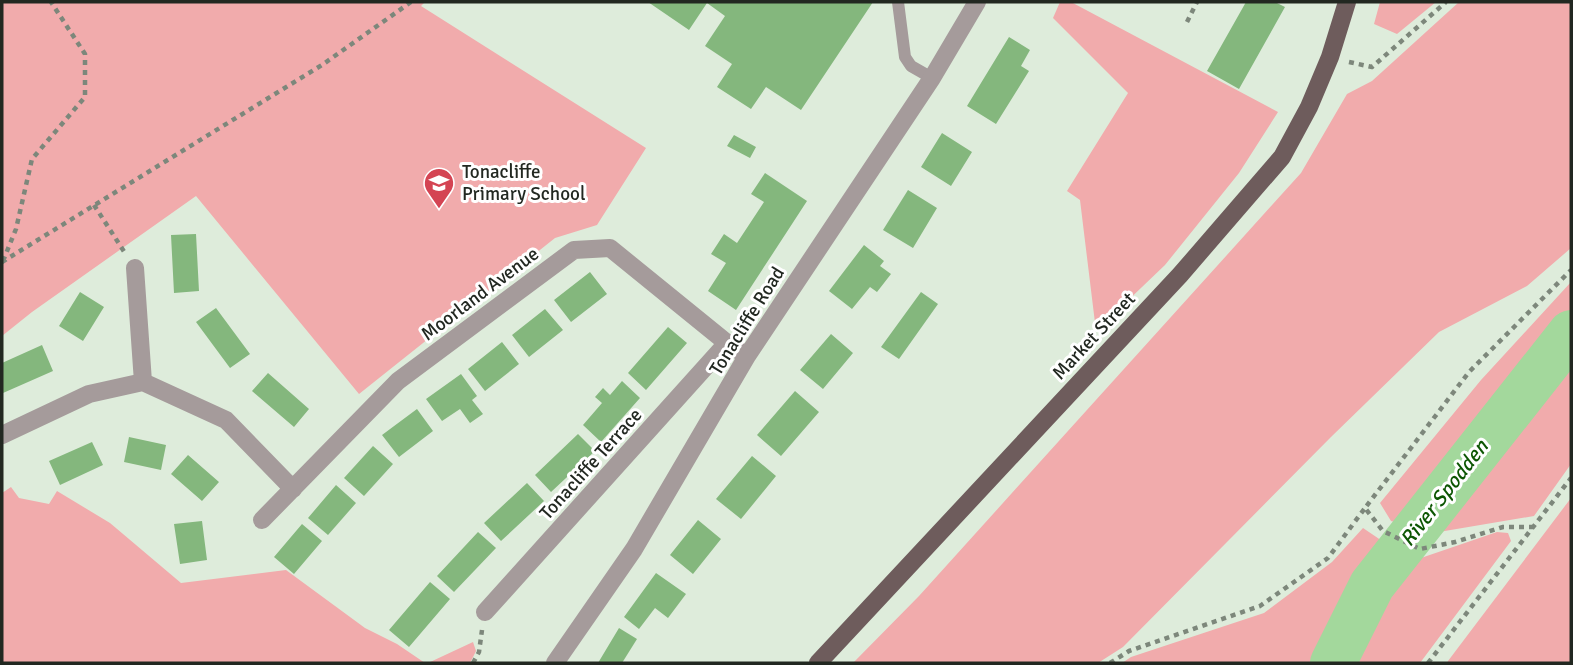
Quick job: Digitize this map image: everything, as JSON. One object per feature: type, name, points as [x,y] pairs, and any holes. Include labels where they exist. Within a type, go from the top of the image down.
[{"type":"main road","name":"Market Street","points":[[818,663],[1180,275],[1282,157],[1309,107],[1330,57],[1347,2]]},
{"type":"street","name":"Tonacliffe Road","points":[[555,663],[634,549],[747,356],[932,78],[977,2]]},
{"type":"street","name":"Moorland Avenue","points":[[261,520],[398,381],[574,250],[610,248],[727,343],[747,356]]},
{"type":"street","points":[[135,268],[144,382]]},
{"type":"street","name":"Tonacliffe Terrace","points":[[485,612],[727,343]]},
{"type":"street","points":[[2,435],[89,394],[144,382],[226,419],[293,489]]},
{"type":"lane","points":[[898,2],[905,57],[911,66],[932,78]]},
{"type":"path","points":[[2,262],[16,229],[32,159],[85,97],[85,54],[51,2]]},
{"type":"path","points":[[2,262],[322,65],[411,2]]},
{"type":"path","points":[[1186,22],[1197,2]]},
{"type":"path","points":[[1372,67],[1446,2]]},
{"type":"path","points":[[94,205],[135,268]]},
{"type":"path","points":[[1110,663],[1129,651],[1260,606],[1328,558],[1469,372],[1571,270]]},
{"type":"path","points":[[1428,663],[1571,478]]},
{"type":"path","points":[[1365,508],[1383,531],[1420,549],[1455,542],[1503,527],[1534,527]]},
{"type":"path","points":[[473,663],[479,652],[485,612]]},
{"type":"shaded area","points":[[2,2],[425,2],[421,6],[646,148],[597,225],[555,238],[359,394],[196,196],[2,336]]},
{"type":"shaded area","points":[[1060,2],[1071,2],[1278,112],[1239,173],[1165,265],[1096,331],[1080,200],[1067,191],[1128,93],[1053,18]]},
{"type":"shaded area","points":[[1380,2],[1436,2],[1397,34],[1374,24]]},
{"type":"shaded area","points":[[1459,2],[1571,2],[1571,248],[1527,286],[1439,332],[1123,647],[1098,663],[853,663],[919,596],[1301,173],[1347,94],[1372,81]]},
{"type":"shaded area","points":[[1571,282],[1571,318],[1407,526],[1391,521],[1380,503],[1481,380]]},
{"type":"shaded area","points":[[1571,351],[1571,464],[1534,516],[1427,534]]},
{"type":"shaded area","points":[[11,487],[19,498],[49,504],[57,491],[110,523],[181,583],[286,570],[365,628],[397,644],[425,663],[2,663],[2,493]]},
{"type":"shaded area","points":[[1571,498],[1571,663],[1447,663],[1448,661]]},
{"type":"shaded area","points":[[1363,528],[1394,549],[1366,580],[1325,663],[1122,663],[1131,657],[1264,613],[1332,562]]},
{"type":"shaded area","points":[[1497,532],[1508,533],[1511,541],[1420,663],[1346,663],[1381,589],[1407,556],[1418,559]]},
{"type":"shaded area","points":[[473,642],[476,651],[470,663],[428,663]]},
{"type":"building","points":[[648,2],[873,2],[801,110],[766,87],[751,109],[717,87],[732,64],[705,46],[725,16],[707,3],[689,30]]},
{"type":"building","points":[[1246,2],[1275,2],[1285,7],[1239,89],[1207,71]]},
{"type":"building","points":[[1009,37],[1030,50],[1021,66],[1029,71],[996,124],[967,106]]},
{"type":"building","points":[[942,133],[972,152],[951,186],[921,167]]},
{"type":"building","points":[[734,135],[756,147],[750,158],[727,146]]},
{"type":"building","points":[[765,173],[807,201],[736,310],[708,291],[726,263],[711,254],[724,234],[737,243],[764,202],[751,194]]},
{"type":"building","points":[[908,190],[937,208],[913,248],[883,230]]},
{"type":"building","points":[[196,234],[199,291],[174,293],[171,235]]},
{"type":"building","points":[[864,245],[884,261],[880,266],[891,274],[877,292],[870,287],[852,309],[829,291]]},
{"type":"building","points":[[590,272],[607,294],[571,322],[554,300]]},
{"type":"building","points":[[80,292],[104,307],[83,341],[59,326]]},
{"type":"building","points":[[921,292],[938,304],[899,359],[881,347]]},
{"type":"building","points":[[216,308],[250,354],[230,368],[196,322]]},
{"type":"building","points":[[545,309],[563,330],[529,357],[512,335]]},
{"type":"building","points":[[668,327],[687,343],[646,390],[628,373]]},
{"type":"building","points":[[831,334],[853,353],[823,389],[800,370]]},
{"type":"building","points":[[502,342],[519,364],[485,391],[468,369]]},
{"type":"building","points":[[42,345],[53,371],[3,393],[2,363]]},
{"type":"building","points":[[268,373],[309,409],[294,427],[252,391]]},
{"type":"building","points":[[461,374],[477,396],[472,400],[483,414],[470,423],[460,409],[442,421],[426,399]]},
{"type":"building","points":[[622,381],[640,398],[601,442],[583,425],[602,403],[595,397],[603,388],[610,395]]},
{"type":"building","points":[[795,391],[819,412],[781,456],[757,435]]},
{"type":"building","points":[[417,409],[433,431],[399,457],[382,435]]},
{"type":"building","points":[[578,434],[595,451],[551,492],[535,475]]},
{"type":"building","points":[[129,437],[166,445],[161,470],[124,462]]},
{"type":"building","points":[[92,442],[103,465],[60,485],[49,461]]},
{"type":"building","points":[[373,446],[393,464],[364,496],[344,478]]},
{"type":"building","points":[[188,455],[219,482],[202,501],[171,474]]},
{"type":"building","points":[[752,456],[776,476],[741,519],[716,499]]},
{"type":"building","points":[[527,483],[544,501],[501,541],[484,523]]},
{"type":"building","points":[[336,485],[356,503],[328,535],[308,518]]},
{"type":"building","points":[[698,520],[721,539],[693,574],[670,555]]},
{"type":"building","points":[[202,521],[207,560],[180,564],[174,524]]},
{"type":"building","points":[[302,524],[322,541],[294,574],[274,557]]},
{"type":"building","points":[[478,532],[496,548],[454,592],[437,576]]},
{"type":"building","points":[[656,573],[686,594],[668,618],[655,608],[639,629],[624,617]]},
{"type":"building","points":[[430,582],[450,599],[409,647],[389,630]]},
{"type":"building","points":[[619,628],[637,639],[622,663],[598,663]]},
{"type":"waterway","name":"River Spodden","points":[[1333,663],[1372,585],[1571,333]]},
{"type":"place","name":"Tonacliffe Primary School","points":[[439,210]]}]
